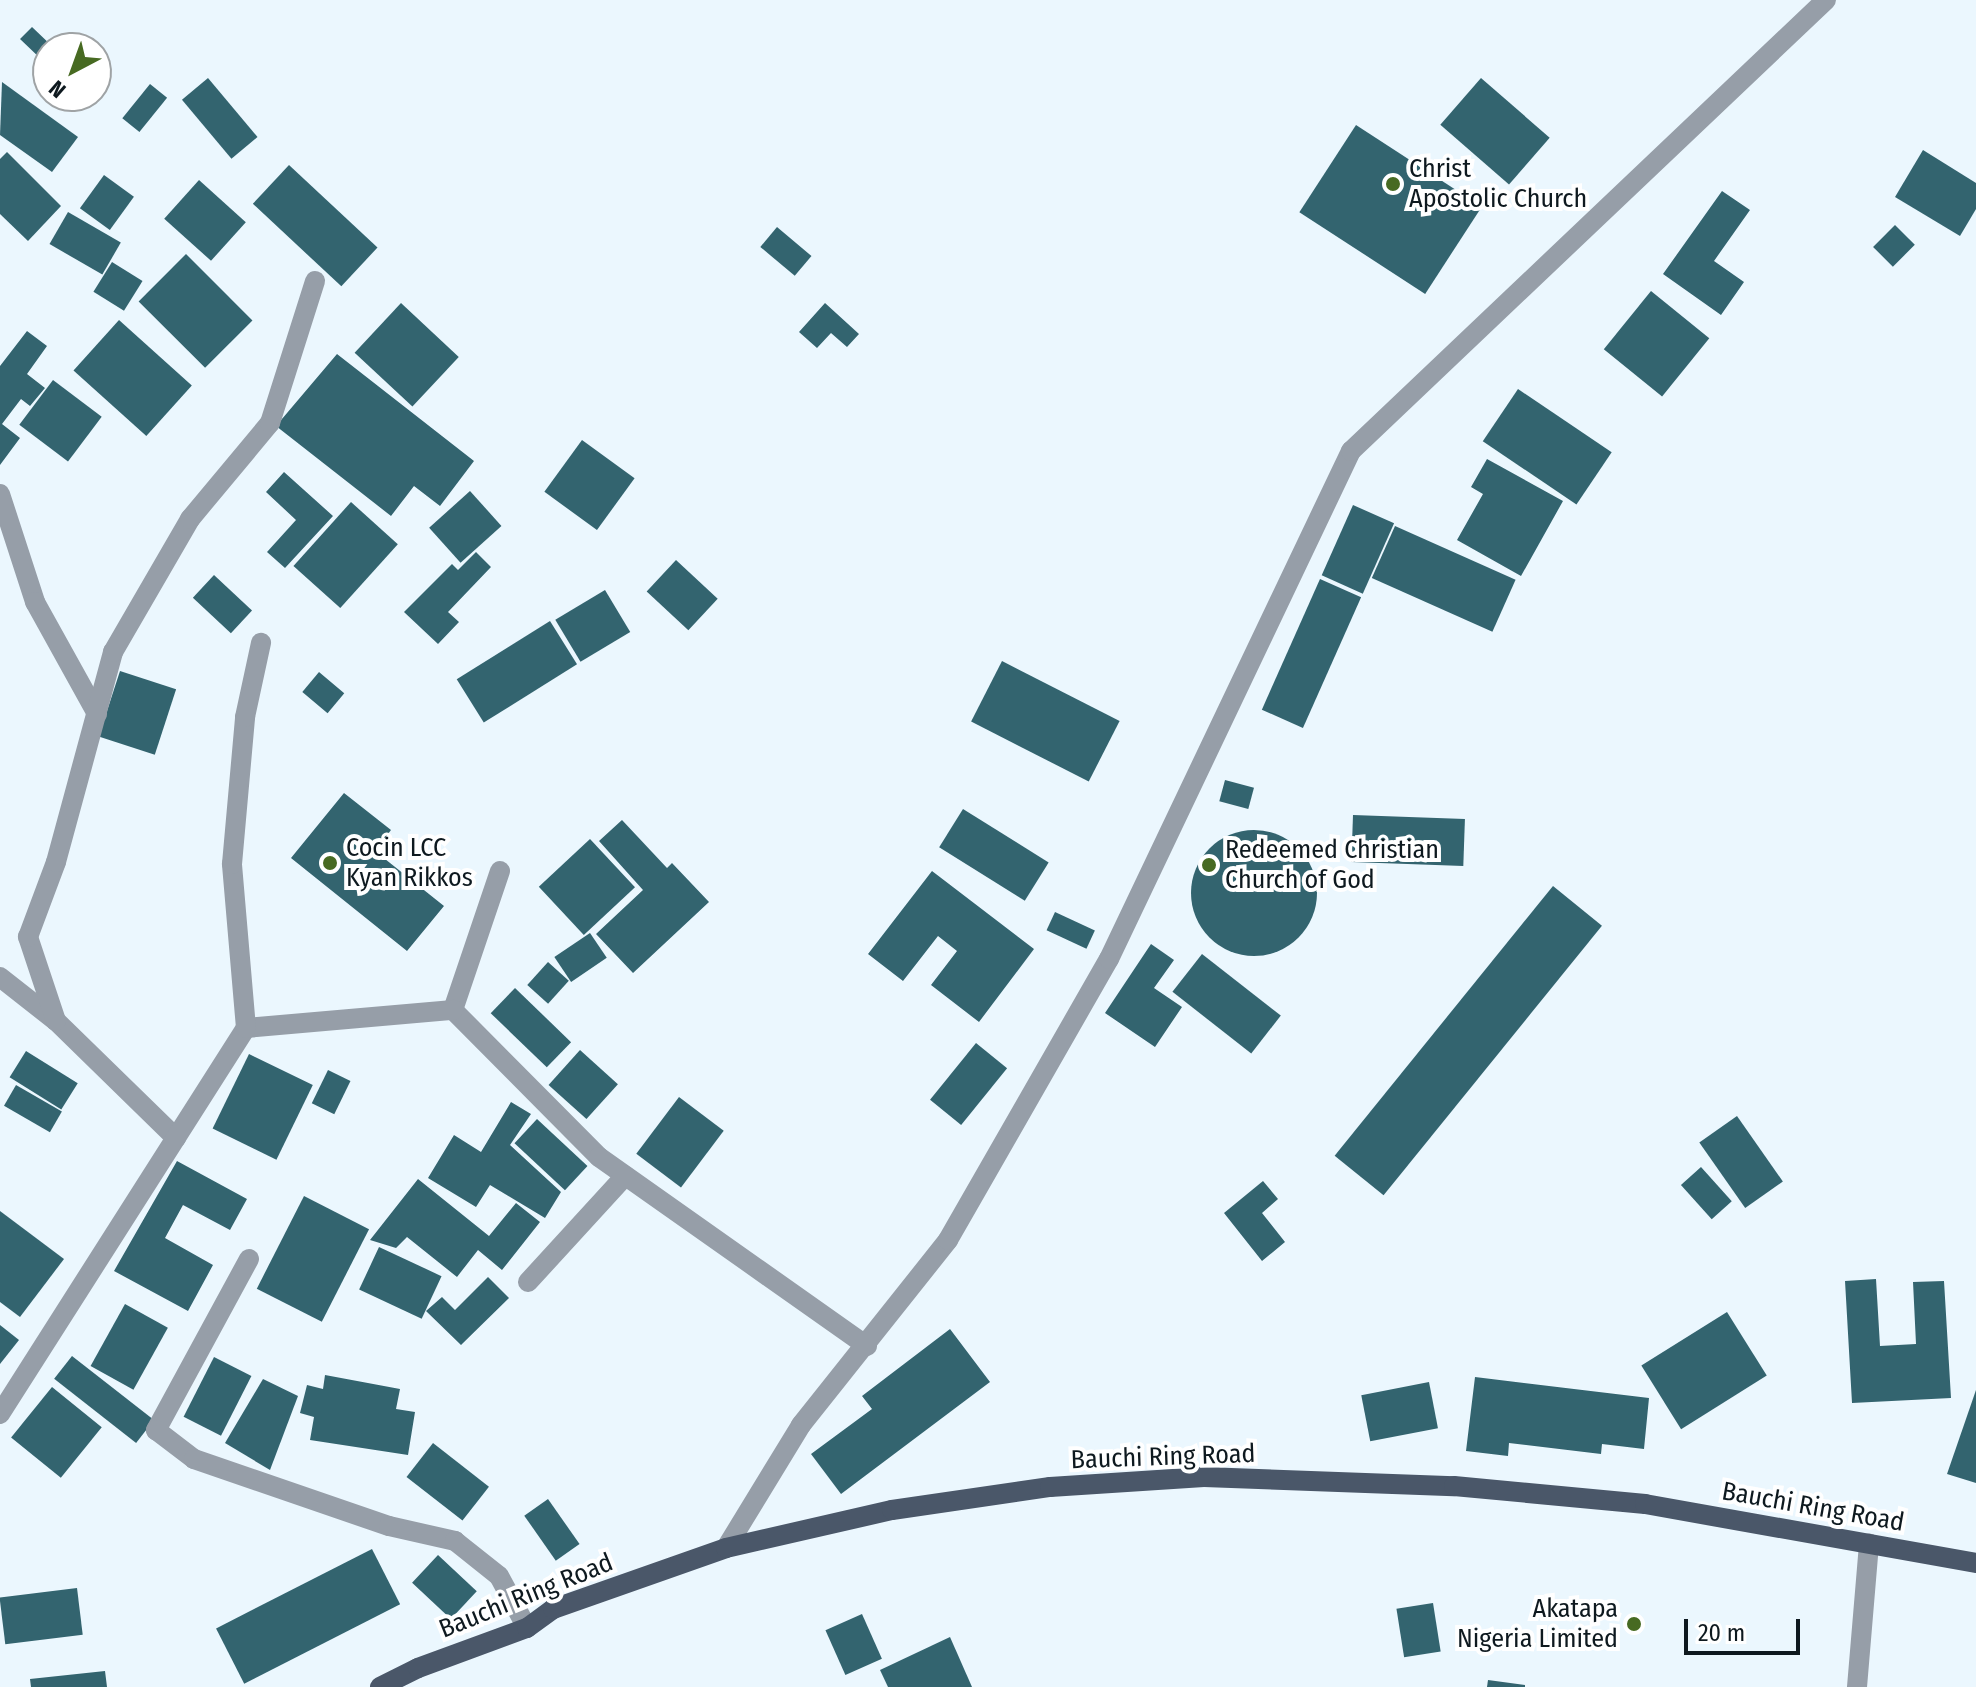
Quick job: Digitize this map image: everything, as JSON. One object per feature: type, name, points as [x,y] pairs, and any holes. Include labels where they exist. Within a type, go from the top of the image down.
[{"type":"main road","name":"Bauchi Ring Road","points":[[380,1687],[418,1668],[527,1628],[553,1609],[726,1548],[908,1508],[1050,1487],[1204,1477],[1454,1486],[1645,1504],[1976,1563]]},
{"type":"street","points":[[726,1548],[801,1425],[867,1346],[948,1240],[1109,959],[1351,451],[1826,0]]},
{"type":"street","points":[[56,1021],[28,937],[56,862],[113,652],[190,519],[270,423],[315,281]]},
{"type":"street","points":[[0,494],[35,602],[97,714]]},
{"type":"street","points":[[0,1414],[246,1028],[232,864],[245,717],[261,643]]},
{"type":"street","points":[[453,1010],[500,871]]},
{"type":"street","points":[[0,977],[56,1021],[176,1138]]},
{"type":"street","points":[[453,1010],[599,1157],[867,1346]]},
{"type":"street","points":[[246,1028],[453,1010]]},
{"type":"street","points":[[528,1282],[625,1176]]},
{"type":"street","points":[[249,1259],[156,1430],[194,1459],[389,1526],[455,1541],[499,1576],[527,1628]]},
{"type":"street","points":[[1857,1687],[1869,1543]]},
{"type":"building","points":[[32,27],[37,32],[32,32],[32,50],[20,39]]},
{"type":"building","points":[[208,78],[257,137],[231,159],[182,100]]},
{"type":"building","points":[[1481,78],[1550,138],[1509,184],[1440,125]]},
{"type":"building","points":[[2,82],[32,104],[32,112],[43,112],[78,137],[52,172],[0,135]]},
{"type":"building","points":[[150,84],[167,98],[139,132],[122,118]]},
{"type":"building","points":[[1356,125],[1482,207],[1425,294],[1299,212]]},
{"type":"building","points":[[1923,150],[1976,183],[1976,209],[1960,236],[1895,197]]},
{"type":"building","points":[[7,152],[61,206],[28,241],[0,214],[0,159]]},
{"type":"building","points":[[289,165],[377,248],[341,286],[253,204]]},
{"type":"building","points":[[104,175],[134,197],[110,230],[80,208]]},
{"type":"building","points":[[199,180],[246,222],[211,261],[164,219]]},
{"type":"building","points":[[1722,191],[1750,210],[1714,261],[1744,282],[1721,315],[1663,274]]},
{"type":"building","points":[[68,212],[121,242],[102,275],[50,244]]},
{"type":"building","points":[[1895,225],[1915,245],[1893,267],[1873,247]]},
{"type":"building","points":[[777,227],[811,256],[795,276],[760,247]]},
{"type":"building","points":[[186,254],[252,320],[205,368],[139,301]]},
{"type":"building","points":[[112,262],[143,281],[124,311],[93,292]]},
{"type":"building","points":[[1651,291],[1709,338],[1662,396],[1604,349]]},
{"type":"building","points":[[401,303],[459,357],[412,407],[355,353]]},
{"type":"building","points":[[825,303],[859,334],[847,347],[831,333],[817,348],[799,332]]},
{"type":"building","points":[[119,320],[192,386],[146,436],[73,371]]},
{"type":"building","points":[[27,331],[47,346],[27,374],[45,388],[30,406],[21,399],[2,424],[20,438],[0,465],[0,366]]},
{"type":"building","points":[[337,354],[474,461],[440,506],[414,486],[391,516],[276,426]]},
{"type":"building","points":[[53,380],[102,417],[68,461],[19,425]]},
{"type":"building","points":[[1518,389],[1612,452],[1576,504],[1483,441]]},
{"type":"building","points":[[582,440],[635,478],[597,530],[544,492]]},
{"type":"building","points":[[1487,459],[1563,501],[1521,576],[1457,540],[1483,494],[1471,487]]},
{"type":"building","points":[[284,472],[333,516],[285,568],[267,552],[296,520],[266,492]]},
{"type":"building","points":[[470,491],[501,526],[461,563],[429,528]]},
{"type":"building","points":[[351,502],[398,544],[340,608],[293,566]]},
{"type":"building","points":[[1353,505],[1394,523],[1363,594],[1322,575]]},
{"type":"building","points":[[1395,526],[1516,580],[1492,632],[1372,578]]},
{"type":"building","points":[[476,552],[491,567],[448,612],[459,622],[438,644],[404,612],[452,564],[458,570]]},
{"type":"building","points":[[676,560],[718,599],[688,630],[647,591]]},
{"type":"building","points":[[214,575],[252,610],[231,633],[193,598]]},
{"type":"building","points":[[1320,579],[1361,597],[1303,728],[1262,710]]},
{"type":"building","points":[[605,590],[630,632],[581,662],[555,620]]},
{"type":"building","points":[[550,621],[577,664],[484,723],[457,679]]},
{"type":"building","points":[[1002,661],[1120,721],[1089,782],[971,722]]},
{"type":"building","points":[[120,671],[176,689],[155,755],[99,737]]},
{"type":"building","points":[[319,672],[344,693],[328,713],[302,692]]},
{"type":"building","points":[[1225,780],[1254,788],[1248,809],[1219,801]]},
{"type":"building","points":[[344,793],[391,830],[375,851],[444,906],[407,951],[291,858]]},
{"type":"building","points":[[963,809],[1049,863],[1025,901],[939,847]]},
{"type":"building","points":[[1353,815],[1465,819],[1463,866],[1351,862]]},
{"type":"building","points":[[622,820],[667,868],[672,863],[709,902],[633,973],[596,934],[643,890],[599,841]]},
{"type":"building","points":[[1254,830],[1278,835],[1299,848],[1312,869],[1317,893],[1312,917],[1299,938],[1278,951],[1254,956],[1230,951],[1209,938],[1196,917],[1191,893],[1196,869],[1209,848],[1230,835]]},
{"type":"building","points":[[590,839],[635,887],[584,935],[539,887]]},
{"type":"building","points":[[932,871],[1034,949],[979,1022],[931,985],[957,951],[938,936],[903,981],[868,954]]},
{"type":"building","points":[[1553,886],[1602,926],[1384,1195],[1335,1156]]},
{"type":"building","points":[[1055,912],[1095,931],[1086,949],[1047,930]]},
{"type":"building","points":[[590,933],[607,958],[571,982],[554,957]]},
{"type":"building","points":[[1151,944],[1174,960],[1154,988],[1182,1007],[1155,1047],[1105,1013]]},
{"type":"building","points":[[1202,954],[1281,1016],[1251,1053],[1172,992]]},
{"type":"building","points":[[548,962],[569,981],[548,1004],[527,985]]},
{"type":"building","points":[[515,988],[571,1042],[547,1067],[491,1013]]},
{"type":"building","points":[[976,1043],[1007,1068],[961,1125],[930,1100]]},
{"type":"building","points":[[580,1050],[618,1084],[586,1119],[549,1085]]},
{"type":"building","points":[[26,1051],[78,1083],[61,1110],[10,1077]]},
{"type":"building","points":[[249,1054],[313,1085],[276,1160],[213,1129]]},
{"type":"building","points":[[328,1070],[350,1081],[334,1114],[312,1103]]},
{"type":"building","points":[[16,1085],[62,1112],[50,1132],[4,1106]]},
{"type":"building","points":[[679,1097],[724,1131],[681,1187],[636,1154]]},
{"type":"building","points":[[511,1102],[531,1114],[510,1145],[561,1192],[545,1218],[490,1185],[476,1207],[428,1178],[454,1135],[481,1152]]},
{"type":"building","points":[[1737,1116],[1783,1182],[1745,1208],[1699,1142]]},
{"type":"building","points":[[537,1119],[587,1166],[565,1190],[514,1143]]},
{"type":"building","points":[[177,1161],[247,1199],[230,1230],[183,1205],[165,1238],[213,1265],[188,1311],[114,1271]]},
{"type":"building","points":[[1701,1167],[1732,1201],[1712,1219],[1681,1185]]},
{"type":"building","points":[[418,1179],[489,1236],[516,1203],[540,1222],[502,1270],[478,1250],[457,1277],[407,1237],[396,1248],[370,1240]]},
{"type":"building","points":[[1263,1181],[1278,1199],[1262,1213],[1285,1242],[1262,1261],[1224,1213]]},
{"type":"building","points":[[304,1196],[369,1229],[322,1322],[257,1289]]},
{"type":"building","points":[[0,1211],[64,1259],[20,1317],[0,1302]]},
{"type":"building","points":[[379,1247],[442,1276],[422,1319],[359,1290]]},
{"type":"building","points":[[488,1277],[509,1298],[461,1345],[426,1311],[442,1297],[455,1310]]},
{"type":"building","points":[[1876,1279],[1880,1346],[1916,1344],[1913,1282],[1944,1281],[1951,1398],[1852,1403],[1845,1281]]},
{"type":"building","points":[[125,1304],[168,1328],[133,1390],[91,1366]]},
{"type":"building","points":[[1727,1312],[1767,1376],[1681,1429],[1641,1366]]},
{"type":"building","points":[[0,1325],[19,1340],[0,1364]]},
{"type":"building","points":[[950,1329],[990,1382],[841,1494],[811,1454],[872,1409],[862,1396]]},
{"type":"building","points":[[72,1356],[154,1420],[136,1443],[54,1379]]},
{"type":"building","points":[[214,1357],[251,1376],[221,1436],[184,1417]]},
{"type":"building","points":[[325,1375],[400,1389],[396,1409],[415,1412],[408,1455],[310,1440],[314,1417],[300,1413],[307,1385],[323,1389]]},
{"type":"building","points":[[1475,1377],[1649,1398],[1644,1449],[1602,1444],[1601,1454],[1509,1443],[1508,1456],[1466,1451]]},
{"type":"building","points":[[263,1379],[298,1396],[270,1470],[225,1443]]},
{"type":"building","points":[[1429,1382],[1438,1428],[1370,1441],[1361,1395]]},
{"type":"building","points":[[52,1387],[102,1427],[61,1478],[11,1438]]},
{"type":"building","points":[[1976,1390],[1976,1483],[1947,1474]]},
{"type":"building","points":[[433,1443],[489,1487],[462,1521],[407,1477]]},
{"type":"building","points":[[548,1499],[580,1544],[556,1561],[524,1516]]},
{"type":"building","points":[[372,1549],[400,1604],[244,1684],[216,1628]]},
{"type":"building","points":[[438,1555],[477,1591],[451,1619],[412,1583]]},
{"type":"building","points":[[77,1588],[83,1635],[5,1644],[0,1597]]},
{"type":"building","points":[[1433,1603],[1441,1651],[1404,1657],[1396,1609]]},
{"type":"building","points":[[862,1614],[882,1659],[845,1675],[825,1630]]},
{"type":"building","points":[[950,1637],[972,1687],[888,1687],[880,1670]]},
{"type":"building","points":[[105,1671],[107,1687],[31,1687],[30,1679]]},
{"type":"building","points":[[1488,1680],[1525,1685],[1525,1687],[1487,1687]]},
{"type":"place","name":"Christ Apostolic Church","points":[[1393,184]]},
{"type":"place","name":"Cocin LCC Kyan Rikkos","points":[[330,863]]},
{"type":"place","name":"Redeemed Christian Church of God","points":[[1209,865]]},
{"type":"place","name":"Akatapa Nigeria Limited","points":[[1634,1624]]}]
